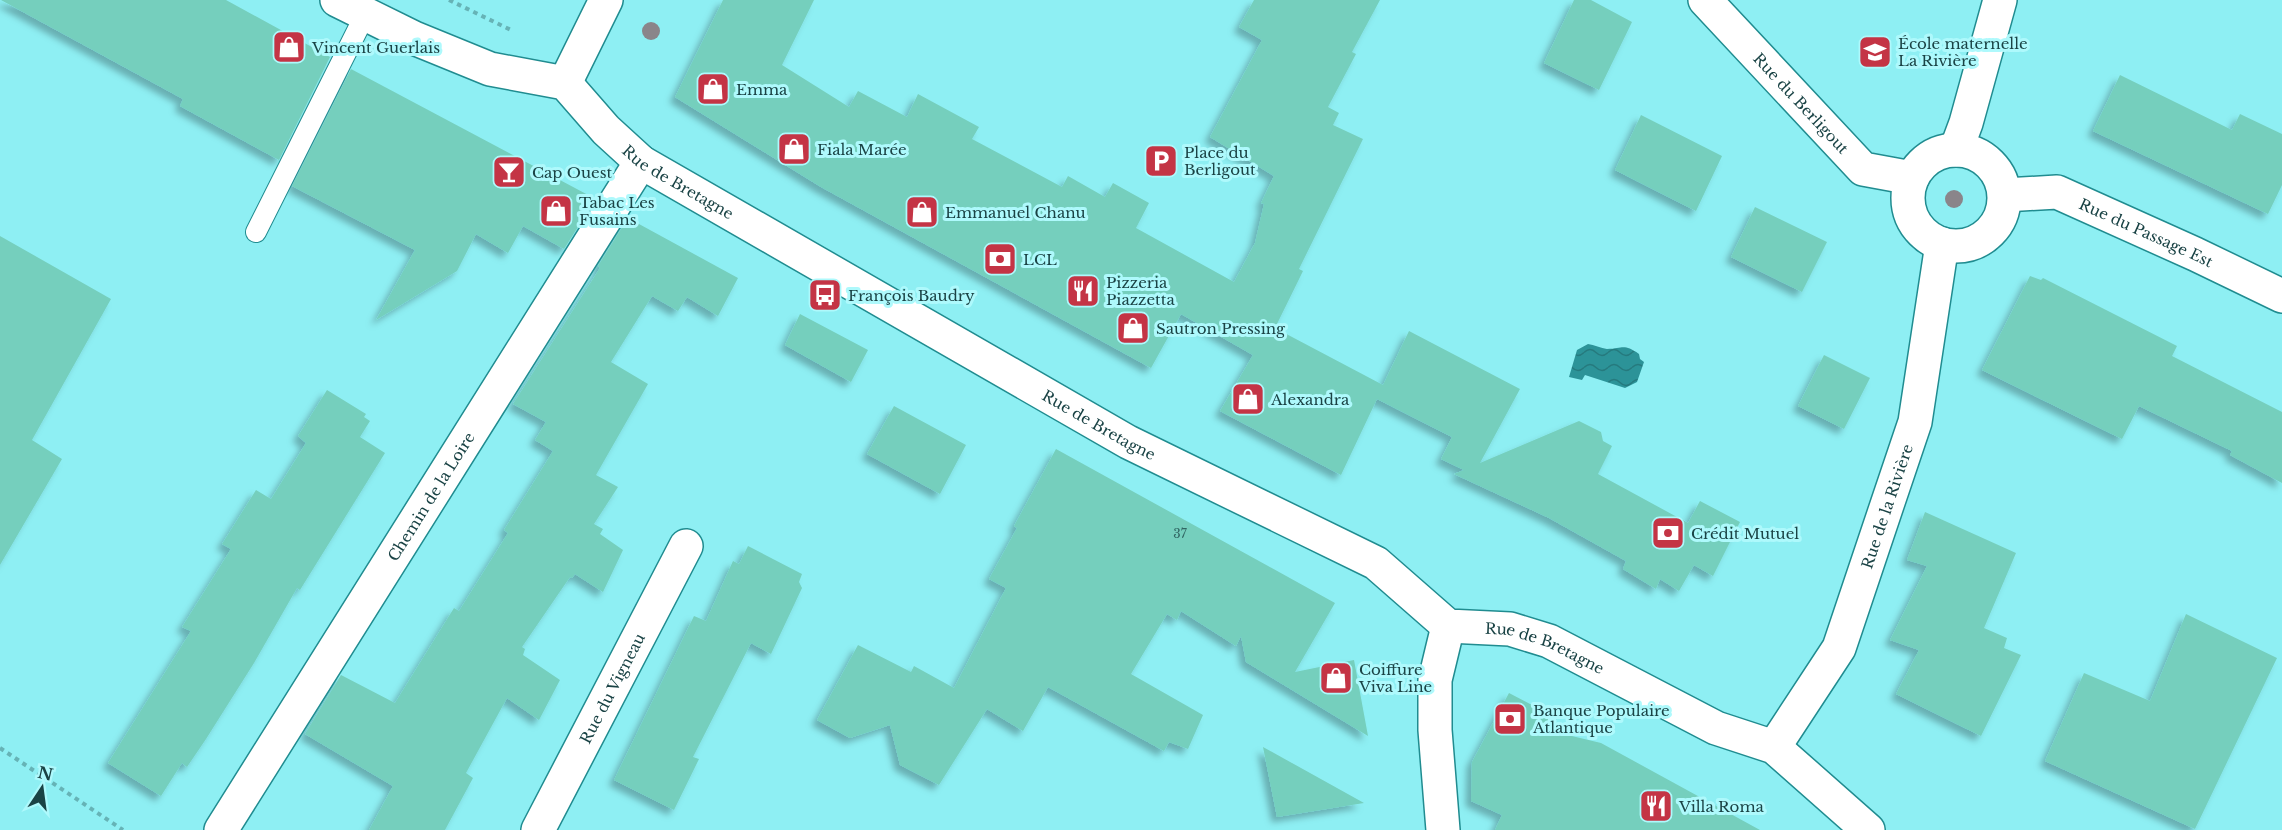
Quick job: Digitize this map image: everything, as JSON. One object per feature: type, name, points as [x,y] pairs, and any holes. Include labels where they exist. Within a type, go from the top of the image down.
[{"type":"street","points":[[351,8],[414,38],[490,69],[564,84],[606,0]]},
{"type":"street","name":"Rue du Berligout","points":[[1705,0],[1863,169],[1912,178]]},
{"type":"street","points":[[1956,150],[1966,123],[2000,0]]},
{"type":"street","name":"Rue de Bretagne","points":[[564,84],[606,130],[641,162],[1128,442],[1376,563],[1448,626],[1510,629],[1549,641],[1716,728],[1774,747],[1868,830]]},
{"type":"street","points":[[1956,150],[1978,155],[1992,165],[1999,175],[2005,195],[2004,209],[1992,231],[1977,243],[1958,246],[1942,244],[1924,235],[1916,226],[1909,207],[1908,192],[1918,168],[1932,156],[1956,150]]},
{"type":"street","name":"Chemin de la Loire","points":[[221,830],[641,162]]},
{"type":"street","name":"Rue du Passage Est","points":[[2005,195],[2057,192],[2282,296]]},
{"type":"street","name":"Rue de la Rivière","points":[[1774,747],[1839,648],[1915,422],[1942,244]]},
{"type":"street","name":"Rue du Vigneau","points":[[538,830],[686,546]]},
{"type":"street","points":[[1443,830],[1435,730],[1435,680],[1448,626]]},
{"type":"lane","points":[[256,232],[351,8]]},
{"type":"path","points":[[0,748],[123,830]]},
{"type":"water","points":[[1588,344],[1607,349],[1626,348],[1639,354],[1640,359],[1644,362],[1637,382],[1625,388],[1585,375],[1582,380],[1569,377],[1577,350]]},
{"type":"building","points":[[1,0],[226,0],[330,57],[279,160],[180,106],[183,99]]},
{"type":"building","points":[[723,0],[814,0],[782,65],[849,107],[858,91],[907,117],[918,94],[979,127],[972,139],[1062,187],[1068,176],[1105,197],[1113,183],[1149,203],[1136,228],[1234,282],[1255,243],[1264,204],[1261,203],[1274,176],[1210,137],[1262,40],[1239,27],[1254,0],[1380,0],[1352,52],[1356,54],[1328,107],[1339,113],[1333,125],[1363,139],[1299,269],[1303,271],[1275,328],[1383,385],[1409,331],[1520,389],[1480,463],[1579,421],[1601,432],[1603,441],[1612,446],[1598,474],[1688,523],[1700,501],[1740,522],[1713,576],[1694,565],[1679,591],[1660,579],[1656,589],[1623,569],[1626,561],[1549,518],[1454,474],[1464,470],[1441,459],[1452,437],[1377,399],[1341,475],[1220,411],[1253,355],[1181,314],[1151,368],[821,187],[675,97]]},
{"type":"building","points":[[1574,0],[1591,0],[1632,22],[1599,90],[1544,63]]},
{"type":"building","points":[[351,69],[595,200],[564,249],[523,226],[508,253],[476,234],[457,271],[376,320],[415,250],[292,186]]},
{"type":"building","points":[[2120,75],[2232,130],[2240,114],[2282,134],[2282,185],[2268,214],[2093,131]]},
{"type":"building","points":[[1641,115],[1722,156],[1696,211],[1615,170]]},
{"type":"building","points":[[1755,207],[1827,242],[1802,292],[1731,257]]},
{"type":"building","points":[[628,218],[738,278],[718,316],[687,297],[678,311],[652,296],[611,362],[648,384],[596,475],[618,487],[594,524],[603,529],[600,534],[623,550],[603,592],[575,574],[572,578],[570,577],[522,647],[525,649],[523,655],[560,680],[539,720],[507,698],[466,773],[473,778],[445,830],[369,830],[393,786],[305,734],[341,675],[395,703],[454,608],[459,611],[508,533],[504,530],[553,451],[535,440],[546,422],[513,404],[600,268],[598,266]]},
{"type":"building","points":[[0,236],[111,299],[32,440],[62,459],[0,565]]},
{"type":"building","points":[[2030,276],[2041,280],[2043,278],[2177,346],[2172,356],[2282,412],[2282,483],[2230,455],[2232,451],[2139,406],[2122,439],[1982,370]]},
{"type":"building","points":[[800,314],[868,350],[851,382],[785,345]]},
{"type":"building","points":[[1824,355],[1870,378],[1844,429],[1798,406]]},
{"type":"building","points":[[327,390],[366,414],[364,417],[370,421],[360,437],[385,453],[300,590],[297,588],[254,663],[206,739],[187,767],[182,763],[161,796],[108,763],[191,631],[182,627],[231,549],[222,544],[256,490],[271,499],[306,443],[298,436]]},
{"type":"building","points":[[894,406],[966,445],[940,494],[867,454]]},
{"type":"building","points":[[1056,449],[1335,603],[1295,672],[1354,660],[1368,736],[1246,662],[1241,636],[1236,646],[1181,611],[1177,620],[1167,614],[1131,674],[1203,715],[1188,749],[1169,742],[1164,751],[1048,687],[1023,731],[987,709],[939,785],[900,765],[890,725],[850,738],[817,720],[858,645],[911,672],[914,666],[954,688],[1006,588],[989,579],[1017,528],[1014,526]]},
{"type":"building","points":[[1925,512],[2016,553],[1984,628],[2007,638],[2004,648],[2021,655],[1981,736],[1896,694],[1919,650],[1890,640],[1927,566],[1907,560]]},
{"type":"building","points":[[748,546],[802,574],[799,582],[802,588],[771,654],[751,643],[693,757],[699,759],[674,810],[614,780],[694,616],[706,621],[733,561],[739,564]]},
{"type":"building","points":[[2186,614],[2277,658],[2195,829],[2045,761],[2084,673],[2150,701]]},
{"type":"building","points":[[1509,693],[1557,718],[1551,731],[1601,743],[1760,830],[1495,830],[1502,815],[1471,801],[1472,762]]},
{"type":"building","points":[[1263,747],[1364,803],[1277,817]]},
{"type":"place","name":"Vincent Guerlais","points":[[289,47]]},
{"type":"place","name":"École maternelle La Rivière","points":[[1875,52]]},
{"type":"place","name":"Emma","points":[[713,89]]},
{"type":"place","name":"Fiala Marée","points":[[794,149]]},
{"type":"place","name":"Place du Berligout","points":[[1161,161]]},
{"type":"place","name":"Cap Ouest","points":[[509,172]]},
{"type":"place","name":"Tabac Les Fusains","points":[[556,211]]},
{"type":"place","name":"Emmanuel Chanu","points":[[922,212]]},
{"type":"place","name":"LCL","points":[[1000,259]]},
{"type":"place","name":"Pizzeria Piazzetta","points":[[1083,291]]},
{"type":"place","name":"François Baudry","points":[[825,295]]},
{"type":"place","name":"Sautron Pressing","points":[[1133,328]]},
{"type":"place","name":"Alexandra","points":[[1248,399]]},
{"type":"place","name":"Crédit Mutuel","points":[[1668,533]]},
{"type":"place","name":"Coiffure Viva Line","points":[[1336,678]]},
{"type":"place","name":"Banque Populaire Atlantique","points":[[1510,719]]},
{"type":"place","name":"Villa Roma","points":[[1656,806]]}]
